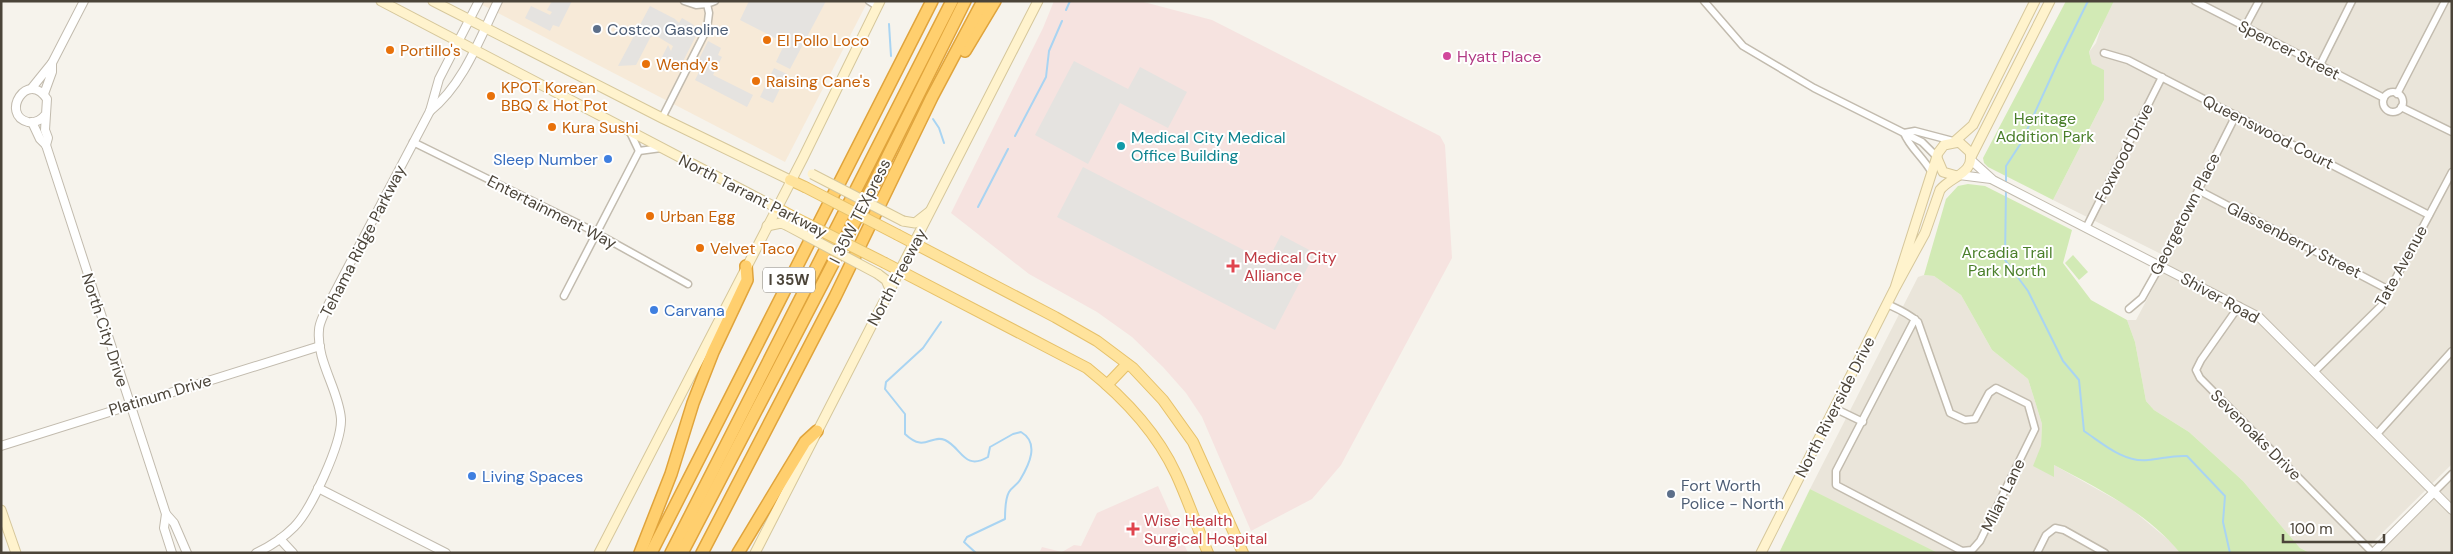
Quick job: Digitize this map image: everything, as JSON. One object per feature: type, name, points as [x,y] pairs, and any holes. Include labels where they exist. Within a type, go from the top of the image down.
[{"type":"highway","name":"I 35W TEXpress","points":[[671,553],[952,1]]},
{"type":"highway","name":"I 35W TEXpress","points":[[682,553],[865,202],[965,1]]},
{"type":"highway","name":"I 35W","points":[[702,553],[835,297],[932,98],[983,1]]},
{"type":"highway","points":[[932,98],[945,85],[995,1]]},
{"type":"highway","name":"I 35W","points":[[651,553],[930,4]]},
{"type":"highway","points":[[640,553],[671,474],[710,360],[747,280],[746,266]]},
{"type":"highway","points":[[738,553],[805,442],[817,431]]},
{"type":"main road","name":"North Tarrant Parkway","points":[[381,1],[1086,368],[1107,384],[1142,422],[1175,472],[1208,553]]},
{"type":"main road","name":"North Tarrant Parkway","points":[[433,1],[662,118],[805,187],[1055,317],[1097,341],[1127,364],[1163,400],[1193,442],[1242,553]]},
{"type":"main road","name":"North Freeway","points":[[755,553],[1038,1]]},
{"type":"main road","points":[[2035,1],[1973,125],[1954,142],[1940,148],[1937,163],[1943,172],[1958,175],[1969,168],[1971,158],[2050,1]]},
{"type":"main road","points":[[599,553],[803,158],[875,3]]},
{"type":"main road","points":[[1954,142],[1967,148],[1971,158]]},
{"type":"main road","points":[[803,158],[812,174],[903,221],[915,223],[934,207]]},
{"type":"main road","name":"North Riverside Drive","points":[[1895,288],[1937,158]]},
{"type":"main road","name":"North Riverside Drive","points":[[1762,553],[1895,288],[1925,233],[1940,190],[1958,175]]},
{"type":"main road","points":[[767,226],[781,223],[786,225],[878,274],[886,280],[890,289]]},
{"type":"main road","points":[[1107,384],[1127,364]]},
{"type":"main road","points":[[1,510],[16,553]]},
{"type":"street","points":[[52,63],[52,72],[44,94],[48,104],[45,115],[32,122],[21,119],[15,104],[19,94],[31,89],[52,63],[84,1]]},
{"type":"street","name":"Tehama Ridge Parkway","points":[[256,553],[273,546],[296,526],[318,488],[338,440],[341,419],[320,346],[318,330],[326,309],[430,111],[438,79],[479,1]]},
{"type":"street","name":"Tehama Ridge Parkway","points":[[430,111],[451,90],[474,50],[498,1]]},
{"type":"street","points":[[684,1],[696,5],[715,1]]},
{"type":"street","points":[[1704,1],[1744,46],[1751,51],[1814,88],[1927,145],[1937,158]]},
{"type":"street","name":"Spencer Street","points":[[2194,1],[2384,98]]},
{"type":"street","points":[[2245,27],[2258,1]]},
{"type":"street","points":[[2320,65],[2352,1]]},
{"type":"street","points":[[2397,94],[2445,1]]},
{"type":"street","points":[[662,118],[708,29],[709,13],[707,4]]},
{"type":"street","name":"Queenswood Court","points":[[2104,53],[2128,60],[2429,215]]},
{"type":"street","name":"Foxwood Drive","points":[[2086,228],[2162,78]]},
{"type":"street","points":[[31,89],[44,94]]},
{"type":"street","points":[[2390,93],[2397,94],[2402,99],[2401,107],[2396,112],[2389,111],[2383,105],[2384,98],[2390,93]]},
{"type":"street","points":[[2401,107],[2452,132]]},
{"type":"street","name":"North City Drive","points":[[45,115],[45,130],[48,138],[46,146]]},
{"type":"street","name":"Georgetown Place","points":[[2129,309],[2142,298],[2160,266],[2236,115]]},
{"type":"street","name":"North City Drive","points":[[32,122],[40,139],[46,146],[166,514],[174,523],[187,553]]},
{"type":"street","points":[[1904,133],[1915,131],[1954,142]]},
{"type":"street","points":[[630,132],[640,151]]},
{"type":"street","points":[[1904,133],[1908,144],[1927,163],[1932,173]]},
{"type":"street","name":"Entertainment Way","points":[[413,142],[596,234],[688,284]]},
{"type":"street","points":[[640,151],[661,148]]},
{"type":"street","points":[[564,296],[640,151]]},
{"type":"street","name":"Shiver Road","points":[[1971,158],[1992,180],[2259,317],[2452,510]]},
{"type":"street","name":"Tate Avenue","points":[[2315,372],[2381,306],[2452,172]]},
{"type":"street","name":"Shiver Road","points":[[1958,175],[1992,180]]},
{"type":"street","name":"Glassenberry Street","points":[[2198,190],[2390,290]]},
{"type":"street","points":[[1834,408],[1863,422],[1915,319],[1908,313],[1887,304]]},
{"type":"street","name":"Sevenoaks Drive","points":[[2239,306],[2201,360],[2196,370],[2200,378],[2373,553]]},
{"type":"street","name":"Milan Lane","points":[[1863,422],[1836,471],[1836,485],[1962,551],[1972,550],[1980,541],[2035,429],[2028,404],[1996,388],[1989,393],[1975,419],[1965,420],[1950,413],[1915,319]]},
{"type":"street","name":"Platinum Drive","points":[[1,446],[129,404],[320,346]]},
{"type":"street","points":[[2377,434],[2452,351]]},
{"type":"street","points":[[2373,553],[2452,474]]},
{"type":"street","points":[[318,488],[446,553]]},
{"type":"street","name":"North City Drive","points":[[166,514],[164,528],[172,553]]},
{"type":"street","points":[[2037,553],[2046,535],[2055,528],[2064,530],[2105,553]]},
{"type":"street","points":[[280,539],[293,553]]},
{"type":"shaded area","points":[[475,1],[868,1],[785,162]]},
{"type":"shaded area","points":[[552,1],[572,1],[559,27],[553,25],[550,31],[525,18],[531,6],[550,15],[552,12],[547,10]]},
{"type":"shaded area","points":[[749,1],[826,1],[790,69],[776,62],[785,43],[740,20]]},
{"type":"shaded area","name":"Medical City Alliance","points":[[1054,1],[1140,1],[1212,20],[1440,136],[1445,145],[1452,258],[1341,465],[1312,499],[1251,531],[1202,417],[1186,393],[1163,367],[1132,337],[1097,312],[1029,274],[951,213],[1043,28]]},
{"type":"shaded area","points":[[2114,1],[2452,1],[2452,464],[2375,540],[2365,553],[2310,553],[2300,548],[2243,481],[2189,432],[2154,410],[2146,401],[2135,342],[2127,320],[2136,320],[2169,258],[2053,200],[2104,100],[2100,70],[2092,64],[2089,52],[2096,43],[2102,25]]},
{"type":"shaded area","points":[[650,6],[679,23],[682,18],[694,25],[690,34],[697,34],[679,69],[661,71],[658,65],[668,45],[671,51],[673,46],[655,35],[650,38],[636,65],[618,66]]},
{"type":"shaded area","points":[[708,41],[721,48],[718,55],[722,57],[713,75],[753,95],[747,107],[695,80],[702,66],[697,63]]},
{"type":"shaded area","points":[[1074,61],[1128,89],[1140,67],[1187,92],[1168,128],[1120,103],[1088,164],[1035,135]]},
{"type":"shaded area","points":[[774,68],[787,74],[773,103],[760,97]]},
{"type":"shaded area","points":[[1083,167],[1267,262],[1281,235],[1315,253],[1275,330],[1057,217]]},
{"type":"shaded area","points":[[1924,275],[1934,276],[1961,295],[1992,350],[2028,379],[2042,424],[2041,446],[2054,477],[2054,465],[2129,507],[2171,542],[2180,553],[1938,553],[1810,489],[1918,277]]},
{"type":"shaded area","points":[[2452,480],[2452,553],[2380,553]]},
{"type":"shaded area","name":"Wise Health Surgical Hospital","points":[[1158,486],[1188,553],[1039,553],[1042,547],[1062,552],[1074,545],[1081,546],[1097,513]]},
{"type":"green space","name":"Heritage Addition Park","points":[[2066,1],[2114,1],[2089,52],[2092,64],[2104,70],[2104,100],[2053,200],[1988,167],[1984,163],[1983,158]]},
{"type":"green space","name":"Arcadia Trail Park North","points":[[1968,184],[1985,186],[2072,230],[2063,263],[2091,300],[2127,320],[2135,342],[2146,401],[2154,410],[2189,432],[2243,481],[2300,548],[2310,553],[2180,553],[2153,526],[2122,503],[2054,465],[2054,477],[2033,466],[2041,446],[2042,424],[2028,379],[1992,350],[1961,295],[1934,276],[1924,275],[1946,199],[1958,186]]},
{"type":"green space","points":[[2073,255],[2088,272],[2079,280],[2065,263]]},
{"type":"green space","points":[[1810,489],[1938,553],[1779,553]]},
{"type":"waterway","points":[[1066,10],[1070,1]]},
{"type":"waterway","points":[[2006,184],[2006,166],[2021,143],[2088,1]]},
{"type":"waterway","points":[[1015,136],[1046,77],[1049,51],[1062,21]]},
{"type":"waterway","points":[[889,24],[891,56]]},
{"type":"waterway","points":[[933,119],[939,128],[944,143]]},
{"type":"waterway","points":[[978,207],[1008,149]]},
{"type":"waterway","points":[[2006,189],[2005,260],[2028,291],[2063,361],[2079,380],[2084,431],[2114,451],[2130,458],[2148,460],[2187,456],[2225,496],[2223,522],[2230,553]]},
{"type":"waterway","points":[[941,322],[923,348],[886,382],[885,389],[905,414],[905,434],[922,443],[935,439],[945,440],[968,460],[974,461],[980,461],[988,457],[990,447],[1013,434],[1021,432],[1027,437],[1031,448],[1029,461],[1023,474],[1008,495],[1005,519],[967,537],[964,542],[976,553]]},
{"type":"place","name":"Costco Gasoline","points":[[597,29]]},
{"type":"place","name":"El Pollo Loco","points":[[767,40]]},
{"type":"place","name":"Portillo's","points":[[390,50]]},
{"type":"place","name":"Hyatt Place","points":[[1447,56]]},
{"type":"place","name":"Wendy's","points":[[646,64]]},
{"type":"place","name":"Raising Cane's","points":[[756,81]]},
{"type":"place","name":"KPOT Korean BBQ & Hot Pot","points":[[491,96]]},
{"type":"place","name":"Kura Sushi","points":[[552,127]]},
{"type":"place","name":"Medical City Medical Office Building","points":[[1121,146]]},
{"type":"place","name":"Sleep Number","points":[[608,159]]},
{"type":"place","name":"Urban Egg","points":[[650,216]]},
{"type":"place","name":"Velvet Taco","points":[[700,248]]},
{"type":"place","name":"Medical City Alliance","points":[[1233,266]]},
{"type":"place","name":"Carvana","points":[[654,310]]},
{"type":"place","name":"Living Spaces","points":[[472,476]]},
{"type":"place","name":"Fort Worth Police - North","points":[[1671,494]]},
{"type":"place","name":"Wise Health Surgical Hospital","points":[[1133,529]]}]
